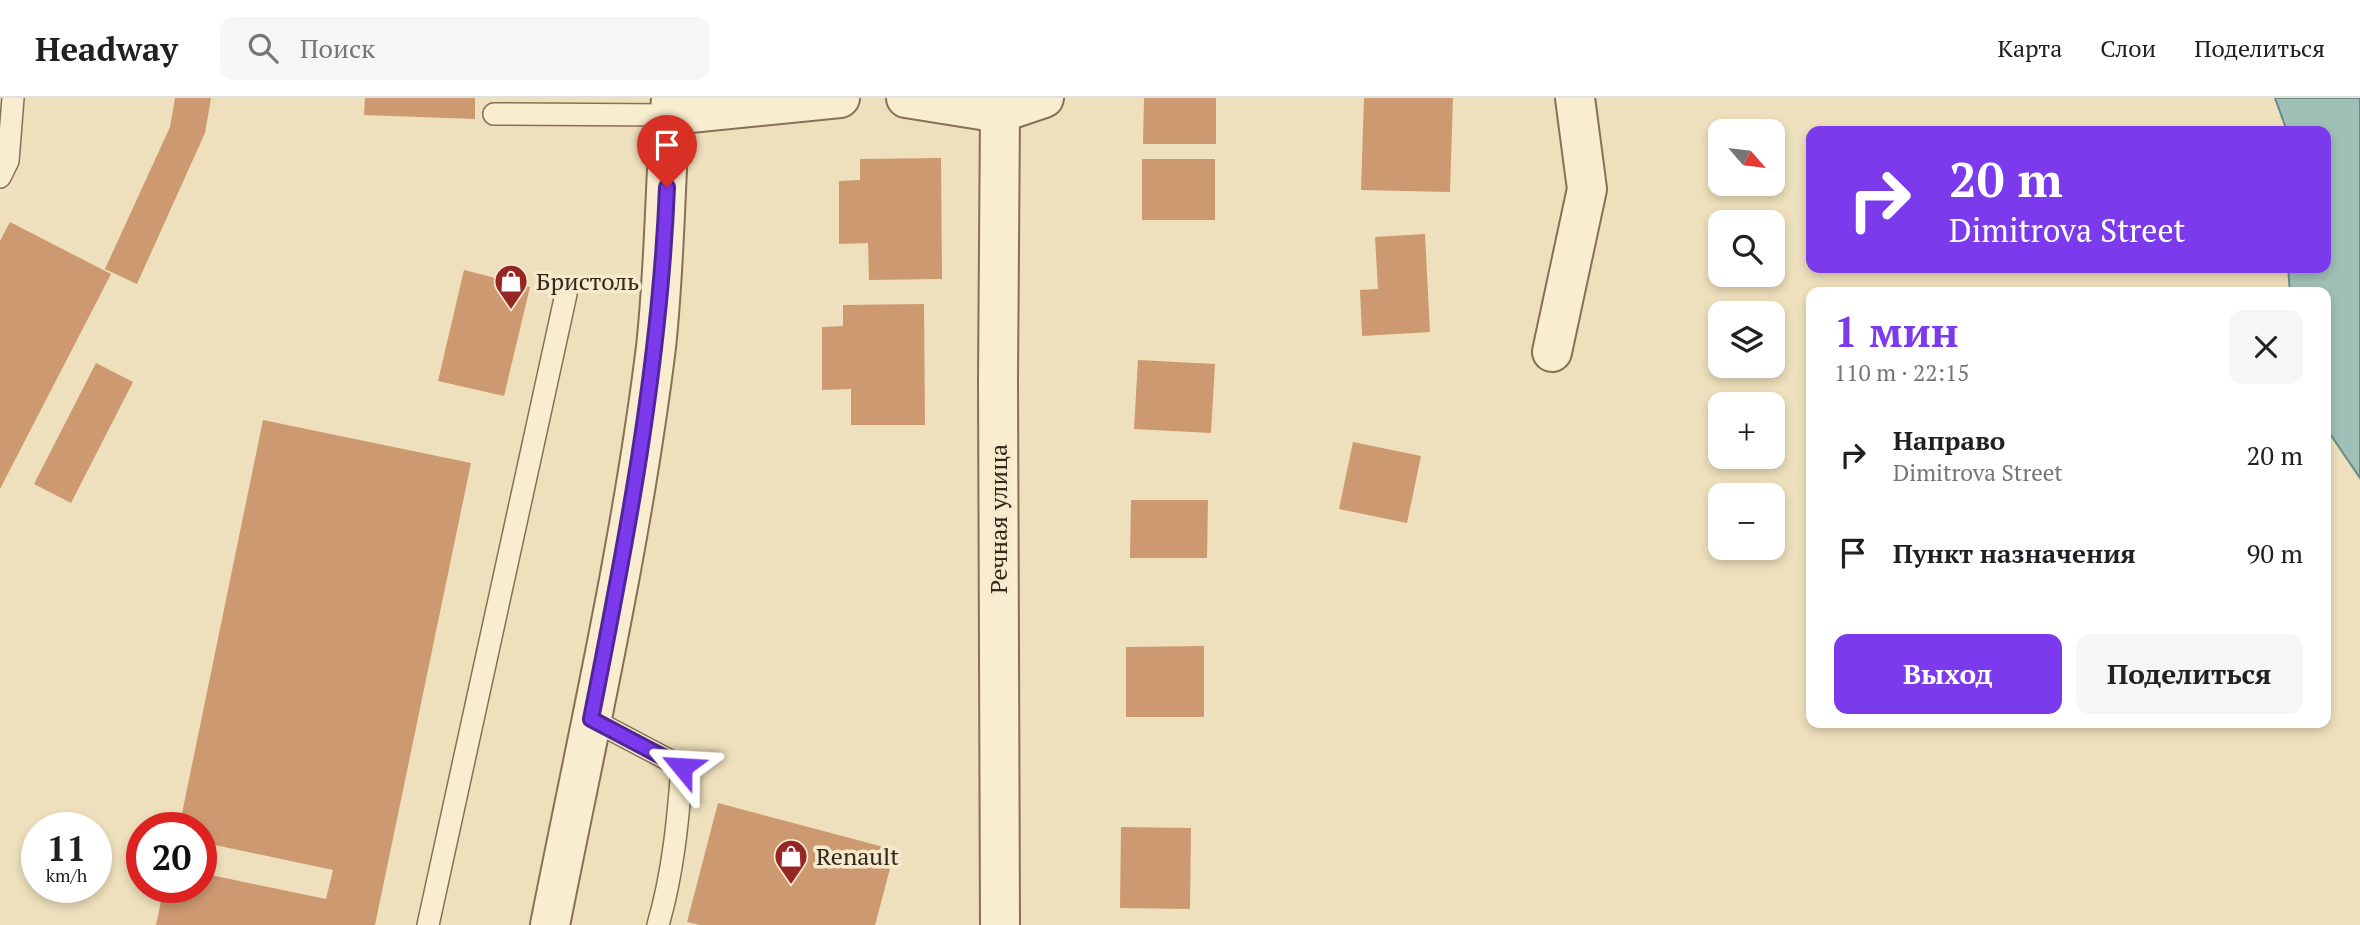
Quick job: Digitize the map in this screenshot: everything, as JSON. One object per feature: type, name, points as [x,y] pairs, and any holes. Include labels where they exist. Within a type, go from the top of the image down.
[{"type":"street","points":[[550,925],[637,475],[656,345],[665,235],[670,106],[840,98]]},
{"type":"street","points":[[906,98],[1000,113],[1044,98]]},
{"type":"street","points":[[1552,352],[1587,189],[1575,98]]},
{"type":"street","name":"Речная улица","points":[[1000,113],[1000,925]]},
{"type":"lane","points":[[0,177],[8,161],[13,98]]},
{"type":"lane","points":[[494,114],[670,106]]},
{"type":"lane","points":[[428,925],[566,294]]},
{"type":"lane","points":[[591,719],[682,767],[677,832],[658,925]]},
{"type":"water","points":[[2275,98],[2360,98],[2360,478],[2331,435],[2331,287],[2290,287],[2288,273],[2331,273],[2331,126],[2285,126]]},
{"type":"building","points":[[175,98],[211,98],[205,133],[137,284],[105,269],[170,127]]},
{"type":"building","points":[[365,98],[475,98],[475,119],[364,115]]},
{"type":"building","points":[[1144,98],[1216,98],[1216,144],[1143,144]]},
{"type":"building","points":[[1364,98],[1453,98],[1450,192],[1361,190]]},
{"type":"building","points":[[941,158],[942,279],[869,280],[868,243],[839,244],[839,181],[860,180],[860,159]]},
{"type":"building","points":[[1142,159],[1215,159],[1215,220],[1142,220]]},
{"type":"building","points":[[10,222],[111,274],[0,489],[0,241]]},
{"type":"building","points":[[1425,234],[1430,332],[1362,336],[1360,290],[1378,289],[1375,237]]},
{"type":"building","points":[[464,270],[530,287],[504,396],[438,381]]},
{"type":"building","points":[[924,304],[925,425],[851,425],[851,389],[822,390],[822,327],[843,326],[843,305]]},
{"type":"building","points":[[1138,360],[1215,364],[1211,433],[1134,429]]},
{"type":"building","points":[[96,363],[133,382],[71,503],[34,484]]},
{"type":"building","points":[[263,420],[471,463],[375,925],[156,925],[161,903],[217,903],[217,876],[326,899],[333,870],[217,845],[217,812],[182,812]]},
{"type":"building","points":[[1353,442],[1421,456],[1407,523],[1339,509]]},
{"type":"building","points":[[1131,500],[1208,500],[1207,558],[1130,558]]},
{"type":"building","points":[[1204,646],[1204,717],[1126,717],[1126,647]]},
{"type":"building","name":"Renault","points":[[718,803],[895,850],[875,925],[700,925],[687,922]]},
{"type":"building","points":[[1121,827],[1191,828],[1190,909],[1120,908]]},
{"type":"place","name":"Бристоль","points":[[511,311]]},
{"type":"place","name":"Renault","points":[[791,886]]},
{"type":"route","points":[[667,187],[656,345],[645,423],[591,719],[682,767]]}]
